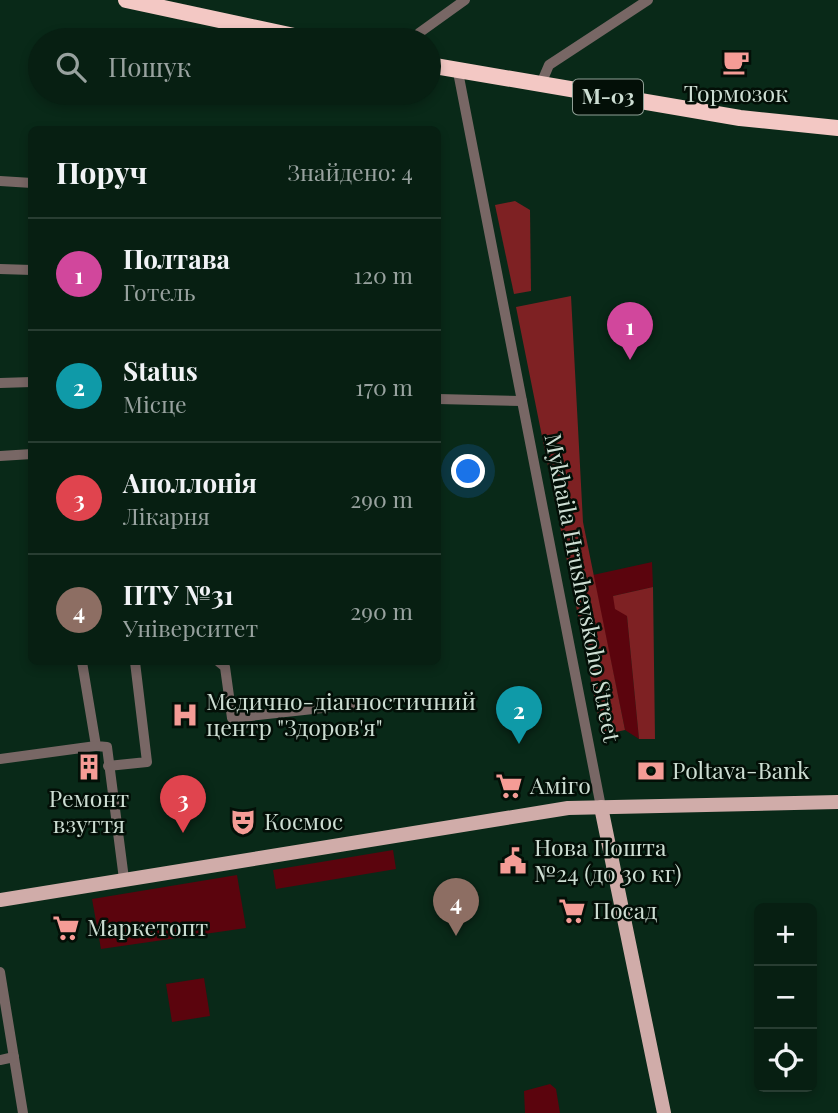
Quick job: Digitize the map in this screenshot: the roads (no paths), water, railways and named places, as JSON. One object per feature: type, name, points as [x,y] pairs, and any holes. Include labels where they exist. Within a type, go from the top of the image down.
[{"type":"highway","points":[[126,0],[257,28]]},
{"type":"highway","name":"М-03","points":[[441,68],[740,118],[838,128]]},
{"type":"main road","points":[[0,900],[532,813],[601,807],[838,802]]},
{"type":"main road","name":"Mykhaila Hrushevskoho Street","points":[[601,807],[664,1113]]},
{"type":"street","points":[[426,28],[465,0]]},
{"type":"street","points":[[540,86],[548,65],[648,0]]},
{"type":"street","name":"Mykhaila Hrushevskoho Street","points":[[458,72],[601,807]]},
{"type":"street","points":[[0,181],[28,184]]},
{"type":"street","points":[[0,269],[28,270]]},
{"type":"street","points":[[0,383],[28,382]]},
{"type":"street","points":[[441,399],[522,401]]},
{"type":"street","points":[[0,456],[28,454]]},
{"type":"street","points":[[82,665],[96,747]]},
{"type":"street","points":[[108,766],[147,762],[135,665]]},
{"type":"street","points":[[223,665],[232,718],[368,703]]},
{"type":"street","points":[[0,759],[107,747],[124,879]]},
{"type":"street","points":[[0,972],[23,1113]]},
{"type":"street","points":[[0,1060],[14,1057]]},
{"type":"place","name":"Тормозок","points":[[736,62]]},
{"type":"place","name":"Полтава","points":[[630,360]]},
{"type":"place","name":"Медично-діагностичний центр \"Здоров'я\"","points":[[185,715]]},
{"type":"place","name":"Status","points":[[519,744]]},
{"type":"place","name":"Ремонт взуття","points":[[89,767]]},
{"type":"place","name":"Poltava-Bank","points":[[651,771]]},
{"type":"place","name":"Аміго","points":[[509,786]]},
{"type":"place","name":"Космос","points":[[243,822]]},
{"type":"place","name":"Аполлонія","points":[[183,833]]},
{"type":"place","name":"Нова Пошта №24 (до 30 кг)","points":[[513,861]]},
{"type":"place","name":"Посад","points":[[572,911]]},
{"type":"place","name":"Маркетопт","points":[[66,928]]},
{"type":"place","name":"ПТУ №31","points":[[456,936]]}]
